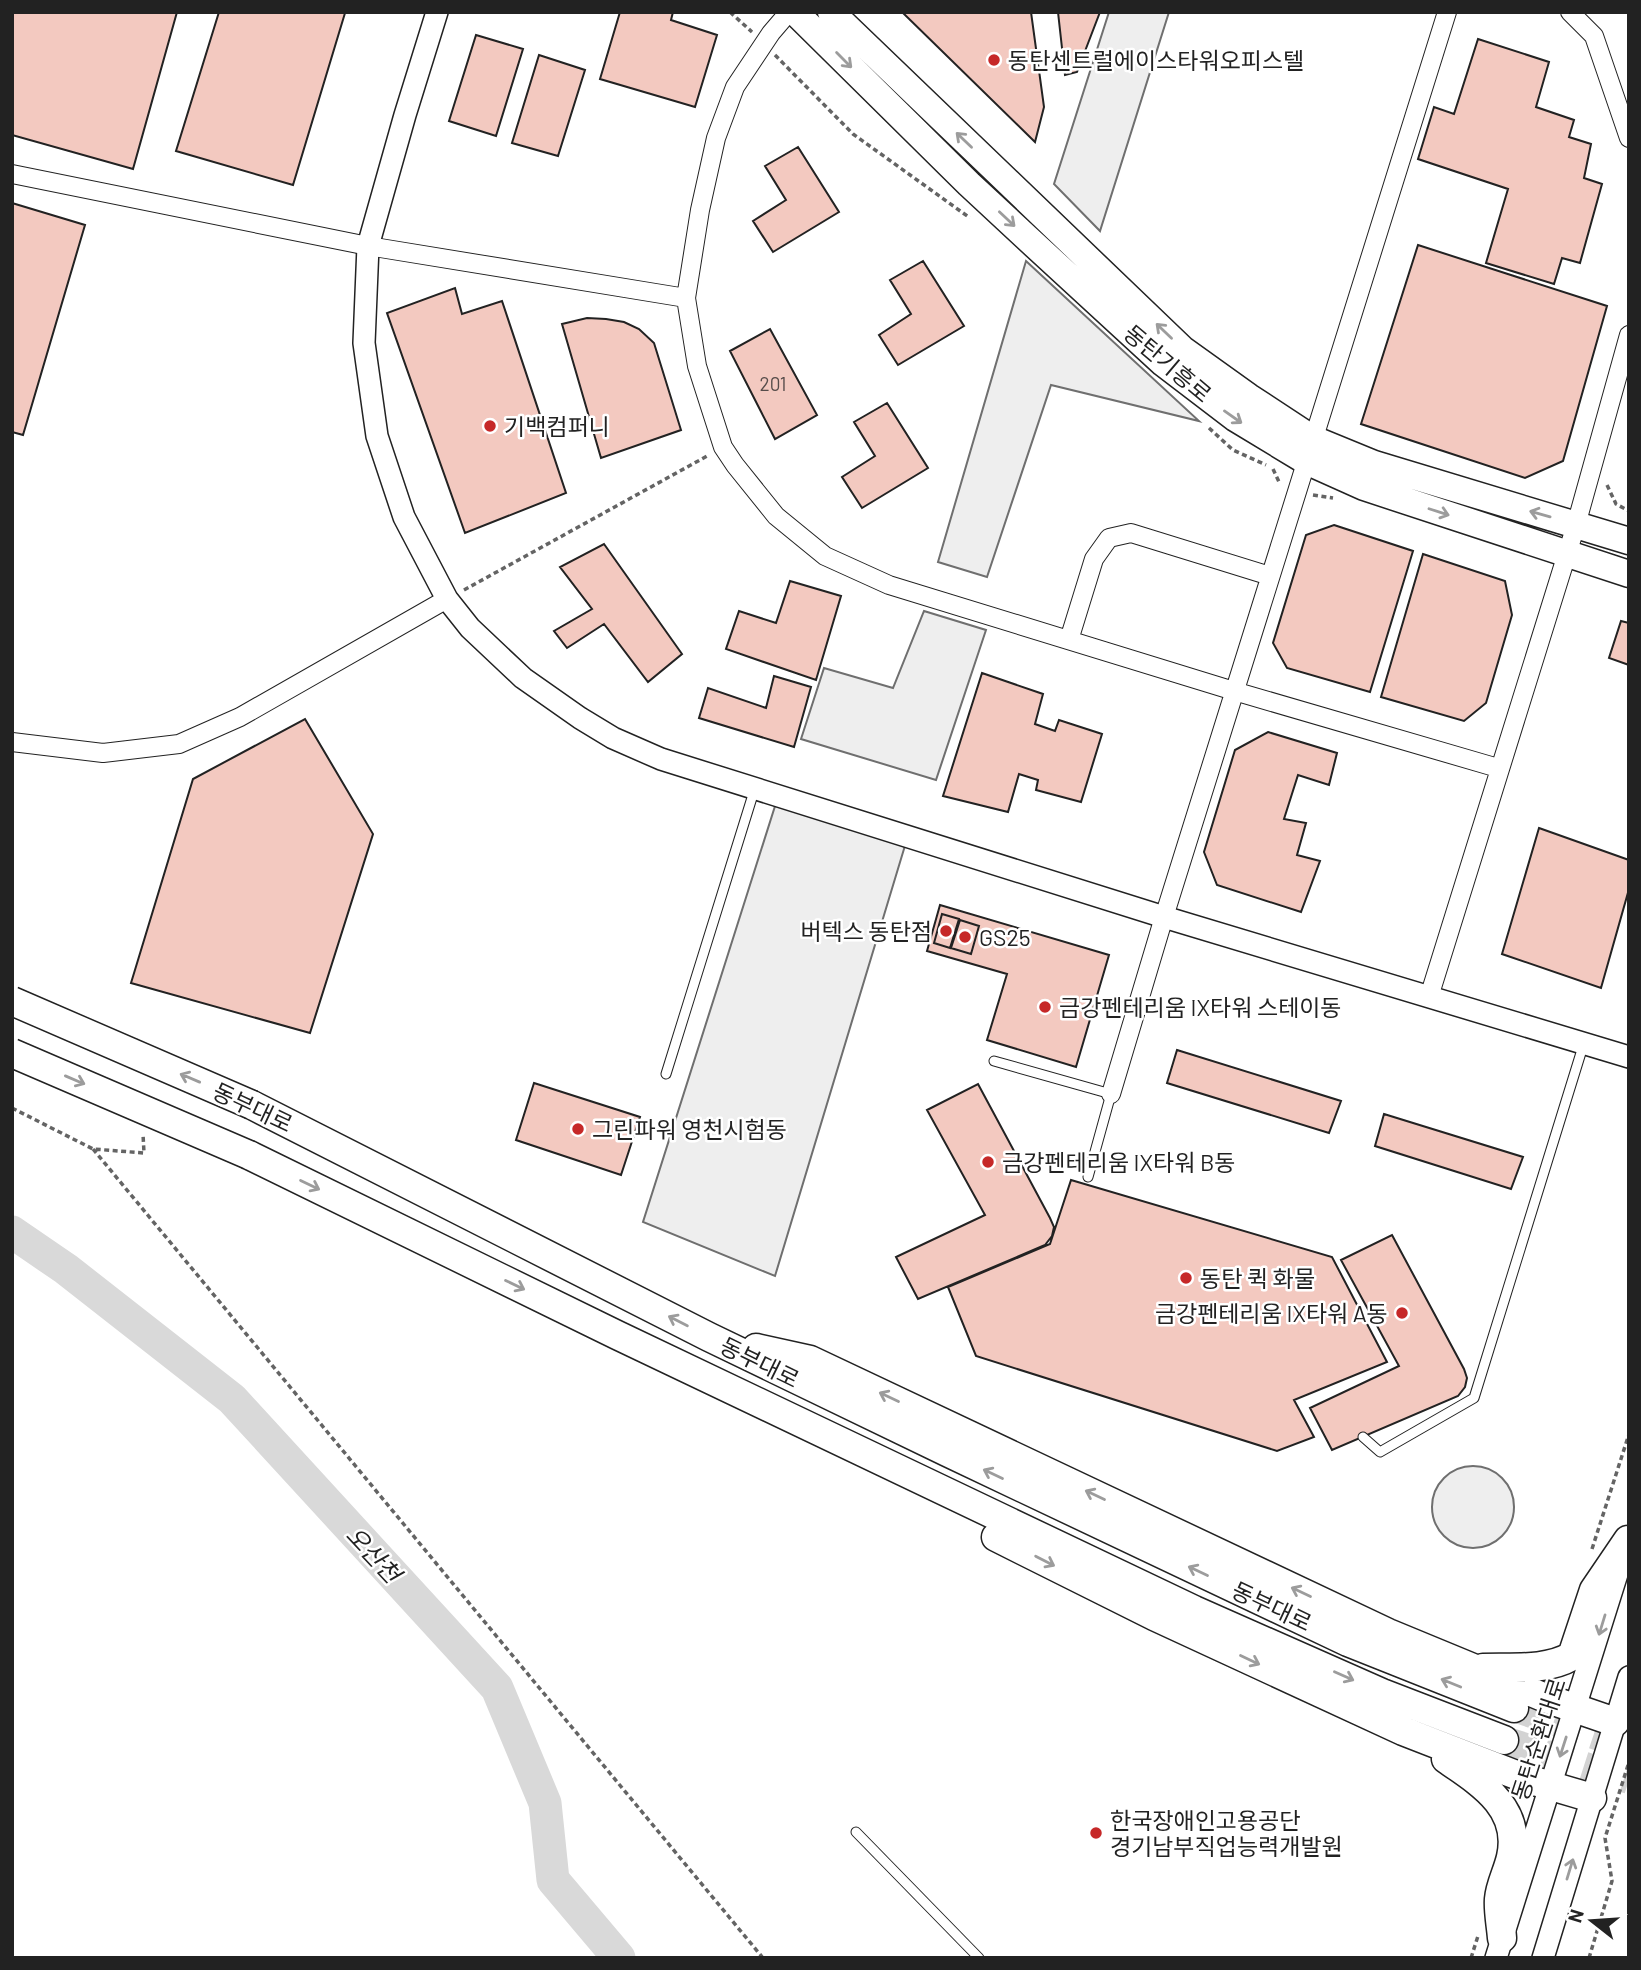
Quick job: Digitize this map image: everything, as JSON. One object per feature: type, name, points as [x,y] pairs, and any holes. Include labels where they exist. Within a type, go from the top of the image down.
[{"type":"highway","name":"동부대로","points":[[12,1001],[252,1105],[709,1337],[1348,1642],[1514,1708]]},
{"type":"highway","name":"동부대로","points":[[12,1053],[249,1155],[617,1335],[1194,1610],[1382,1693],[1504,1740]]},
{"type":"highway","points":[[617,1335],[769,1423],[1154,1616],[1403,1731],[1537,1781],[1592,1798]]},
{"type":"highway","points":[[709,1337],[810,1360],[1388,1633],[1548,1699],[1615,1722]]},
{"type":"highway","points":[[1475,1668],[1546,1666],[1558,1664],[1572,1656],[1594,1590],[1628,1538]]},
{"type":"highway","points":[[1403,1731],[1485,1785],[1500,1802],[1512,1824],[1512,1854],[1499,1898],[1499,1948]]},
{"type":"main road","name":"동탄기흥로","points":[[795,12],[969,184],[1163,363],[1235,418],[1310,450],[1374,464],[1629,541]]},
{"type":"main road","name":"동탄기흥로","points":[[831,12],[1182,349],[1310,450],[1364,487],[1629,573]]},
{"type":"street","points":[[437,12],[368,246],[364,342],[377,436],[404,517],[447,599],[470,628],[523,678],[613,738],[661,759],[1164,917],[1629,1057]]},
{"type":"street","points":[[789,12],[771,33],[735,87],[716,138],[700,210],[686,298],[697,366],[723,447],[776,516],[825,556],[889,585],[1234,691],[1498,768]]},
{"type":"street","points":[[1111,1094],[1447,12]]},
{"type":"street","points":[[1570,12],[1594,36],[1629,138]]},
{"type":"street","points":[[12,174],[368,246],[686,298]]},
{"type":"street","points":[[1429,997],[1498,768],[1576,525],[1629,335]]},
{"type":"street","points":[[1069,640],[1094,559],[1109,538],[1131,533],[1270,576]]},
{"type":"street","points":[[12,742],[103,753],[178,744],[240,718],[447,599]]},
{"type":"street","name":"동탄순환대로","points":[[1499,1948],[1537,1781],[1575,1709],[1628,1538]]},
{"type":"street","points":[[1543,1958],[1629,1677]]},
{"type":"lane","points":[[666,1074],[755,788]]},
{"type":"lane","points":[[1363,1437],[1380,1452],[1474,1398],[1584,1043]]},
{"type":"lane","points":[[994,1061],[1111,1094],[1088,1177]]},
{"type":"lane","points":[[856,1832],[979,1958]]},
{"type":"path","points":[[447,599],[723,447]]},
{"type":"path","points":[[1607,476],[1610,495],[1616,504],[1629,511]]},
{"type":"path","points":[[12,1108],[93,1149],[144,1153]]},
{"type":"path","points":[[93,1149],[763,1958]]},
{"type":"path","points":[[1591,1550],[1629,1434]]},
{"type":"path","points":[[1537,1781],[1548,1699]]},
{"type":"path","points":[[1589,1958],[1612,1881],[1605,1838],[1629,1762]]},
{"type":"shaded area","points":[[1109,12],[1169,12],[1100,231],[1054,184]]},
{"type":"shaded area","points":[[1026,261],[1199,421],[1051,385],[987,577],[938,562]]},
{"type":"shaded area","points":[[924,611],[986,630],[936,780],[801,739],[824,668],[893,688]]},
{"type":"shaded area","points":[[776,803],[907,839],[775,1276],[643,1222]]},
{"type":"shaded area","points":[[1473,1466],[1489,1469],[1502,1478],[1511,1491],[1514,1507],[1511,1523],[1502,1536],[1489,1545],[1473,1548],[1457,1545],[1444,1536],[1435,1523],[1432,1507],[1435,1491],[1444,1478],[1457,1469]]},
{"type":"building","points":[[12,12],[177,12],[133,169],[12,135]]},
{"type":"building","points":[[219,12],[345,13],[293,185],[176,151]]},
{"type":"building","points":[[620,12],[673,12],[671,20],[717,35],[695,107],[600,79]]},
{"type":"building","name":"동탄센트럴에이스타워오피스텔","points":[[902,12],[1031,12],[1044,107],[1035,142]]},
{"type":"building","name":"동탄센트럴에이스타워오피스텔","points":[[1058,12],[1100,12],[1077,72],[1065,75]]},
{"type":"building","points":[[476,35],[523,49],[496,136],[449,121]]},
{"type":"building","points":[[1478,39],[1549,62],[1536,107],[1574,120],[1569,137],[1591,144],[1584,178],[1602,184],[1580,263],[1562,258],[1554,284],[1486,263],[1508,189],[1418,159],[1434,107],[1454,114]]},
{"type":"building","points":[[539,55],[585,70],[558,156],[512,143]]},
{"type":"building","points":[[798,147],[839,212],[773,252],[753,221],[786,200],[765,166]]},
{"type":"building","points":[[12,203],[85,225],[23,435],[12,432]]},
{"type":"building","points":[[1418,245],[1607,306],[1563,461],[1525,478],[1361,424]]},
{"type":"building","points":[[923,261],[964,326],[898,365],[879,335],[911,314],[890,280]]},
{"type":"building","points":[[455,288],[462,314],[502,301],[566,493],[465,533],[387,313]]},
{"type":"building","points":[[587,318],[624,322],[639,329],[654,343],[681,430],[601,458],[562,324]]},
{"type":"building","points":[[770,329],[817,415],[775,439],[730,351]]},
{"type":"building","points":[[887,403],[928,468],[862,508],[842,477],[875,456],[854,422]]},
{"type":"building","points":[[1334,525],[1413,551],[1370,692],[1287,668],[1273,643],[1306,535]]},
{"type":"building","points":[[604,544],[682,654],[648,682],[604,624],[567,648],[554,631],[592,609],[560,567]]},
{"type":"building","points":[[1423,554],[1505,581],[1512,615],[1486,703],[1464,721],[1381,697]]},
{"type":"building","points":[[790,581],[841,596],[816,680],[726,649],[739,611],[776,623]]},
{"type":"building","points":[[1621,621],[1629,623],[1629,665],[1609,658]]},
{"type":"building","points":[[982,673],[1043,694],[1035,724],[1055,731],[1059,720],[1102,734],[1081,802],[1036,790],[1038,780],[1019,774],[1008,812],[943,796]]},
{"type":"building","points":[[774,676],[811,687],[794,747],[699,718],[708,688],[766,708]]},
{"type":"building","points":[[305,719],[373,834],[310,1033],[131,983],[193,779]]},
{"type":"building","points":[[1268,732],[1337,753],[1329,785],[1298,775],[1284,819],[1306,823],[1297,855],[1320,861],[1301,912],[1217,885],[1204,852],[1235,750]]},
{"type":"building","points":[[1539,828],[1629,860],[1629,889],[1601,988],[1502,954]]},
{"type":"building","name":"금강펜테리움 IX타워 스테이동","points":[[940,905],[1109,955],[1076,1067],[987,1040],[1007,974],[927,951]]},
{"type":"building","name":"버텍스 동탄점","points":[[942,914],[959,919],[950,948],[934,943]]},
{"type":"building","name":"GS25","points":[[960,920],[979,926],[971,954],[951,948]]},
{"type":"building","points":[[1177,1050],[1341,1101],[1329,1133],[1167,1083]]},
{"type":"building","name":"그린파워 영천시험동","points":[[534,1083],[640,1117],[621,1175],[516,1140]]},
{"type":"building","name":"금강펜테리움 IX타워 B동","points":[[978,1084],[1050,1218],[1054,1227],[1052,1236],[1045,1245],[918,1299],[896,1257],[985,1215],[927,1110]]},
{"type":"building","points":[[1384,1114],[1523,1157],[1511,1189],[1375,1146]]},
{"type":"building","points":[[1071,1180],[1332,1257],[1387,1362],[1294,1400],[1314,1437],[1277,1451],[976,1356],[948,1287],[1050,1244]]},
{"type":"building","name":"금강펜테리움 IX타워 A동","points":[[1392,1235],[1464,1369],[1467,1378],[1465,1387],[1458,1396],[1332,1450],[1310,1408],[1399,1366],[1341,1260]]},
{"type":"waterway","name":"오산천","points":[[12,1232],[66,1269],[232,1399],[497,1688],[545,1803],[553,1880],[619,1958]]},
{"type":"tunnel","points":[[1514,1708],[1629,1747]]},
{"type":"tunnel","points":[[1504,1740],[1629,1780]]},
{"type":"place","name":"동탄센트럴에이스타워오피스텔","points":[[994,60]]},
{"type":"place","name":"기백컴퍼니","points":[[490,426]]},
{"type":"place","name":"버텍스 동탄점","points":[[946,931]]},
{"type":"place","name":"GS25","points":[[965,937]]},
{"type":"place","name":"금강펜테리움 IX타워 스테이동","points":[[1045,1007]]},
{"type":"place","name":"그린파워 영천시험동","points":[[578,1129]]},
{"type":"place","name":"금강펜테리움 IX타워 B동","points":[[988,1162]]},
{"type":"place","name":"동탄 퀵 화물","points":[[1186,1278]]},
{"type":"place","name":"금강펜테리움 IX타워 A동","points":[[1402,1313]]},
{"type":"place","name":"한국장애인고용공단 경기남부직업능력개발원","points":[[1096,1833]]}]
